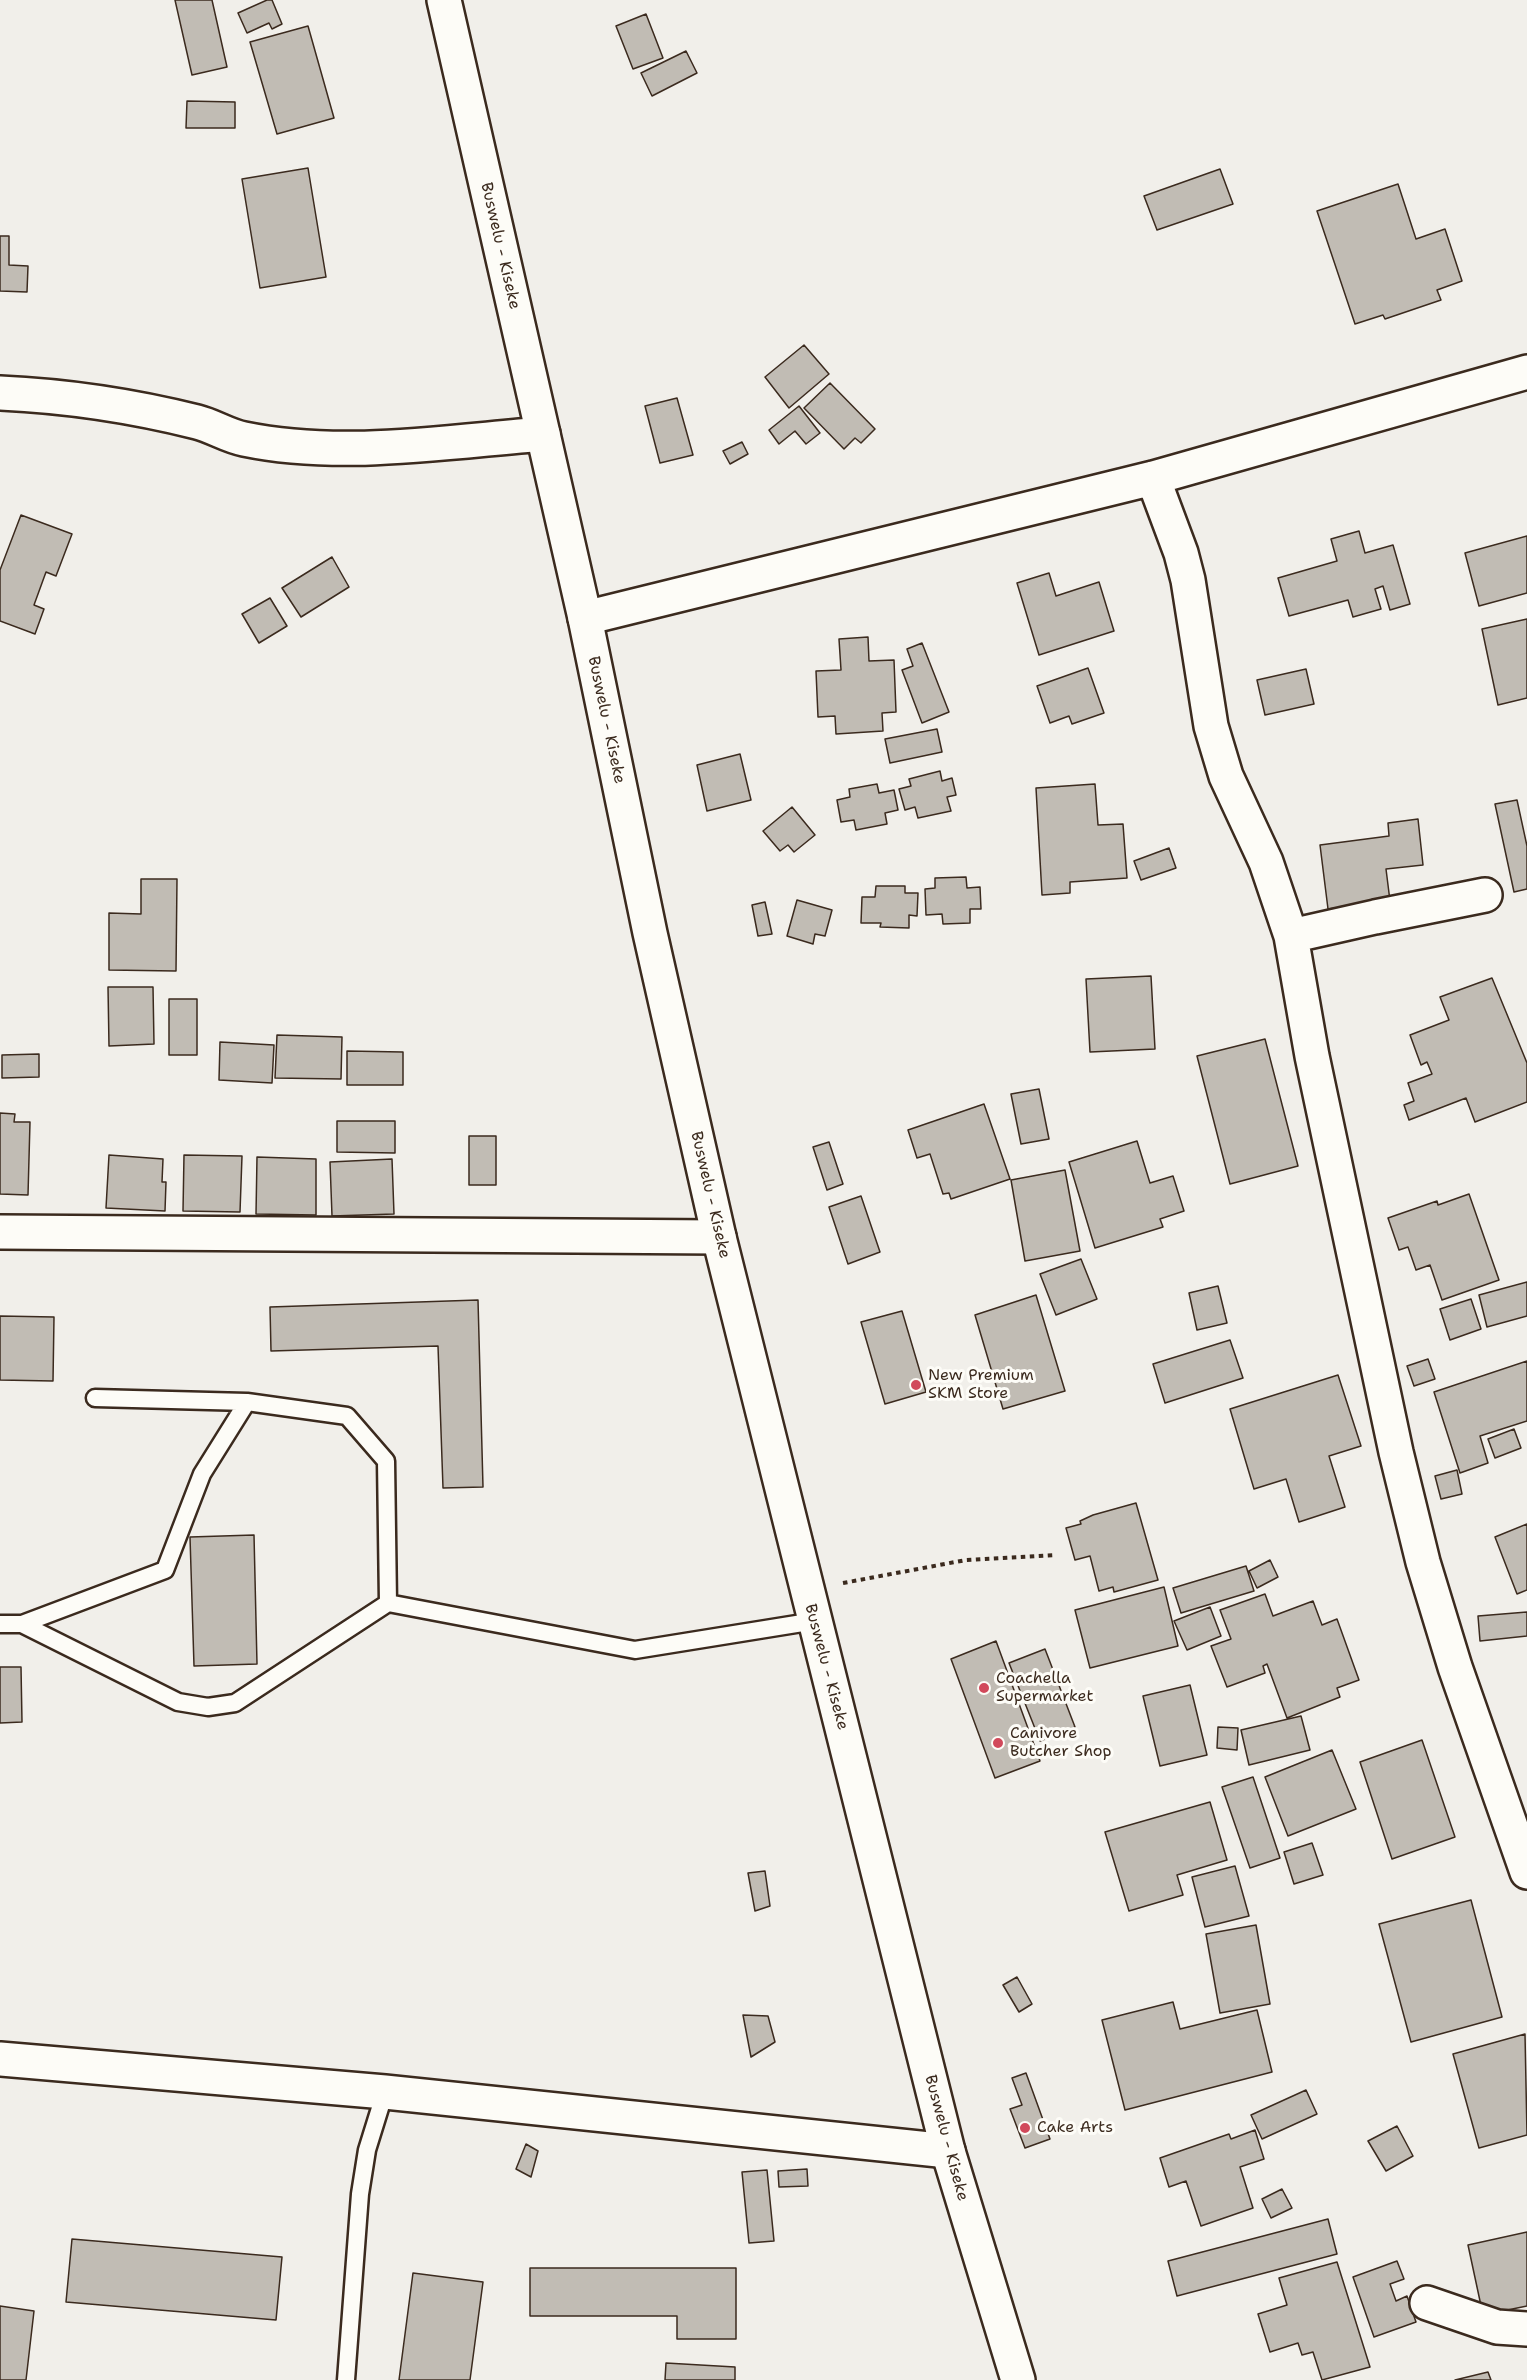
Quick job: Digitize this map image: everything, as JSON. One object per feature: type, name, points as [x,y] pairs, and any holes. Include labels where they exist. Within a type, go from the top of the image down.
[{"type":"street","name":"Buswelu - Kiseke","points":[[444,0],[585,618],[650,933],[719,1238],[805,1589],[815,1621],[948,2151],[1018,2380]]},
{"type":"street","points":[[585,618],[1153,478],[1527,372]]},
{"type":"street","points":[[0,393],[45,395],[141,409],[201,422],[242,439],[346,449],[543,434]]},
{"type":"street","points":[[1153,478],[1181,553],[1188,580],[1212,726],[1226,776],[1266,862],[1291,936],[1314,1067],[1396,1452],[1423,1562],[1459,1678],[1527,1872]]},
{"type":"street","points":[[1291,936],[1485,895]]},
{"type":"street","points":[[0,1232],[719,1238]]},
{"type":"street","points":[[0,2059],[385,2092],[948,2151]]},
{"type":"street","points":[[1426,2303],[1497,2327],[1527,2329]]},
{"type":"lane","points":[[95,1398],[247,1402],[347,1416],[386,1461],[388,1603]]},
{"type":"lane","points":[[0,1624],[22,1624],[165,1570],[202,1474],[247,1402]]},
{"type":"lane","points":[[22,1624],[178,1701],[208,1707],[235,1703],[388,1603],[635,1650],[815,1621]]},
{"type":"lane","points":[[346,2380],[360,2194],[367,2150],[385,2092]]},
{"type":"path","points":[[805,1589],[966,1560],[1056,1555]]},
{"type":"building","points":[[175,0],[212,0],[227,67],[192,75]]},
{"type":"building","points":[[272,0],[282,24],[272,29],[269,23],[247,33],[238,13]]},
{"type":"building","points":[[646,14],[663,58],[633,69],[616,26]]},
{"type":"building","points":[[308,26],[334,118],[277,134],[250,42]]},
{"type":"building","points":[[686,51],[697,73],[652,96],[641,73]]},
{"type":"building","points":[[187,101],[235,102],[235,128],[186,128]]},
{"type":"building","points":[[308,168],[326,277],[260,288],[242,179]]},
{"type":"building","points":[[1220,169],[1233,204],[1157,230],[1144,196]]},
{"type":"building","points":[[1398,184],[1416,239],[1445,229],[1462,281],[1437,290],[1441,300],[1385,319],[1383,315],[1355,324],[1317,211]]},
{"type":"building","points":[[0,236],[9,236],[9,265],[28,266],[27,292],[0,291]]},
{"type":"building","points":[[804,345],[829,374],[789,408],[765,377]]},
{"type":"building","points":[[830,383],[875,429],[861,443],[855,438],[844,449],[804,408]]},
{"type":"building","points":[[677,398],[693,455],[660,463],[645,406]]},
{"type":"building","points":[[799,406],[820,433],[806,444],[795,431],[779,444],[769,430]]},
{"type":"building","points":[[742,442],[748,454],[730,464],[723,451]]},
{"type":"building","points":[[21,515],[72,534],[56,576],[46,572],[34,605],[44,609],[35,634],[0,621],[0,570]]},
{"type":"building","points":[[1359,531],[1365,553],[1393,545],[1410,604],[1390,610],[1383,586],[1375,589],[1381,609],[1353,617],[1348,600],[1289,616],[1278,578],[1337,561],[1331,539]]},
{"type":"building","points":[[1527,536],[1527,593],[1479,606],[1465,553]]},
{"type":"building","points":[[332,557],[349,587],[301,617],[282,588]]},
{"type":"building","points":[[1049,573],[1056,596],[1099,582],[1114,631],[1039,655],[1017,583]]},
{"type":"building","points":[[270,598],[287,626],[259,643],[242,614]]},
{"type":"building","points":[[1527,619],[1527,698],[1498,705],[1482,629]]},
{"type":"building","points":[[868,637],[869,661],[894,660],[896,712],[882,713],[883,731],[836,734],[835,716],[818,717],[816,671],[841,670],[839,639]]},
{"type":"building","points":[[922,643],[949,712],[922,723],[902,670],[913,666],[907,649]]},
{"type":"building","points":[[1088,668],[1104,713],[1072,724],[1069,716],[1050,723],[1037,686]]},
{"type":"building","points":[[1306,669],[1314,704],[1265,715],[1257,680]]},
{"type":"building","points":[[937,729],[942,752],[890,763],[885,739]]},
{"type":"building","points":[[740,754],[751,800],[707,811],[697,765]]},
{"type":"building","points":[[940,771],[942,781],[952,778],[956,795],[947,797],[951,811],[918,818],[915,807],[905,810],[899,789],[911,786],[909,779]]},
{"type":"building","points":[[877,784],[879,793],[894,790],[898,810],[885,813],[887,824],[856,830],[854,820],[841,822],[837,800],[850,797],[849,789]]},
{"type":"building","points":[[1095,784],[1098,825],[1123,824],[1127,878],[1070,882],[1070,893],[1042,895],[1036,788]]},
{"type":"building","points":[[1517,800],[1527,846],[1527,889],[1514,892],[1495,804]]},
{"type":"building","points":[[792,807],[815,835],[794,852],[788,845],[780,851],[763,831]]},
{"type":"building","points":[[1418,819],[1423,865],[1386,869],[1390,901],[1328,909],[1320,845],[1389,836],[1388,823]]},
{"type":"building","points":[[1169,848],[1176,868],[1141,880],[1134,861]]},
{"type":"building","points":[[966,877],[967,888],[980,887],[981,909],[970,909],[970,923],[943,924],[942,914],[926,915],[925,889],[935,888],[935,878]]},
{"type":"building","points":[[141,879],[177,879],[176,971],[109,970],[109,913],[141,914]]},
{"type":"building","points":[[876,886],[905,886],[905,893],[918,893],[917,916],[909,915],[909,928],[880,927],[881,923],[861,923],[862,897],[875,897]]},
{"type":"building","points":[[797,900],[832,910],[825,936],[815,934],[813,944],[787,936]]},
{"type":"building","points":[[765,902],[772,934],[758,936],[752,905]]},
{"type":"building","points":[[1151,976],[1155,1049],[1090,1052],[1086,979]]},
{"type":"building","points":[[1492,978],[1527,1063],[1527,1102],[1475,1122],[1466,1098],[1409,1120],[1404,1105],[1414,1101],[1408,1083],[1432,1074],[1427,1062],[1421,1065],[1410,1035],[1449,1020],[1440,997]]},
{"type":"building","points":[[108,987],[153,987],[154,1044],[109,1046]]},
{"type":"building","points":[[169,999],[197,999],[197,1055],[169,1055]]},
{"type":"building","points":[[277,1035],[342,1037],[341,1079],[275,1078]]},
{"type":"building","points":[[1265,1039],[1298,1166],[1230,1184],[1197,1056]]},
{"type":"building","points":[[220,1042],[274,1045],[272,1083],[219,1080]]},
{"type":"building","points":[[347,1051],[403,1052],[403,1085],[347,1085]]},
{"type":"building","points":[[39,1054],[39,1077],[2,1078],[2,1055]]},
{"type":"building","points":[[1039,1089],[1049,1139],[1021,1144],[1011,1094]]},
{"type":"building","points":[[984,1104],[1010,1179],[951,1199],[949,1193],[943,1194],[930,1154],[917,1158],[908,1130]]},
{"type":"building","points":[[0,1113],[15,1114],[14,1122],[30,1122],[28,1195],[0,1194]]},
{"type":"building","points":[[337,1121],[395,1121],[395,1153],[337,1152]]},
{"type":"building","points":[[469,1136],[496,1136],[496,1185],[469,1185]]},
{"type":"building","points":[[1137,1141],[1150,1183],[1173,1176],[1184,1211],[1160,1219],[1163,1227],[1095,1248],[1069,1162]]},
{"type":"building","points":[[829,1142],[843,1184],[827,1190],[813,1147]]},
{"type":"building","points":[[109,1155],[163,1159],[162,1182],[166,1182],[165,1211],[106,1208]]},
{"type":"building","points":[[184,1155],[242,1156],[240,1212],[183,1211]]},
{"type":"building","points":[[257,1157],[316,1159],[316,1215],[256,1214]]},
{"type":"building","points":[[392,1159],[394,1214],[332,1216],[330,1162]]},
{"type":"building","points":[[1065,1170],[1080,1251],[1025,1261],[1011,1180]]},
{"type":"building","points":[[1469,1194],[1499,1280],[1442,1300],[1430,1265],[1416,1270],[1408,1247],[1399,1250],[1388,1218],[1437,1201],[1438,1205]]},
{"type":"building","points":[[861,1196],[880,1252],[848,1264],[829,1207]]},
{"type":"building","points":[[1081,1259],[1097,1299],[1056,1315],[1040,1274]]},
{"type":"building","points":[[1527,1282],[1527,1316],[1487,1327],[1479,1295]]},
{"type":"building","points":[[1218,1286],[1227,1323],[1197,1330],[1189,1293]]},
{"type":"building","points":[[1036,1295],[1065,1391],[1003,1409],[975,1315]]},
{"type":"building","points":[[1471,1299],[1481,1329],[1450,1340],[1440,1309]]},
{"type":"building","points":[[478,1300],[483,1487],[443,1488],[438,1346],[271,1351],[270,1307]]},
{"type":"building","points":[[902,1311],[926,1392],[885,1404],[861,1322]]},
{"type":"building","points":[[0,1316],[54,1317],[53,1381],[0,1380]]},
{"type":"building","points":[[1230,1340],[1243,1378],[1165,1403],[1153,1364]]},
{"type":"building","points":[[1428,1359],[1435,1379],[1414,1386],[1407,1366]]},
{"type":"building","points":[[1527,1361],[1527,1421],[1480,1436],[1488,1463],[1460,1473],[1434,1392]]},
{"type":"building","points":[[1338,1375],[1361,1446],[1329,1456],[1345,1507],[1299,1522],[1286,1479],[1254,1489],[1230,1409]]},
{"type":"building","points":[[1514,1429],[1521,1448],[1495,1458],[1488,1439]]},
{"type":"building","points":[[1457,1470],[1462,1494],[1441,1499],[1435,1476]]},
{"type":"building","points":[[1136,1503],[1158,1580],[1114,1592],[1113,1587],[1099,1591],[1090,1556],[1075,1560],[1066,1528],[1081,1524],[1080,1521],[1093,1515]]},
{"type":"building","points":[[1527,1524],[1527,1590],[1517,1594],[1495,1537]]},
{"type":"building","points":[[254,1535],[257,1664],[194,1666],[190,1537]]},
{"type":"building","points":[[1270,1560],[1278,1577],[1257,1588],[1249,1571]]},
{"type":"building","points":[[1246,1566],[1254,1591],[1181,1613],[1173,1588]]},
{"type":"building","points":[[1164,1587],[1178,1646],[1090,1668],[1075,1610]]},
{"type":"building","points":[[1265,1594],[1273,1616],[1313,1601],[1322,1625],[1337,1619],[1359,1680],[1337,1688],[1340,1697],[1287,1718],[1267,1664],[1263,1666],[1265,1673],[1227,1687],[1211,1646],[1231,1639],[1220,1610]]},
{"type":"building","points":[[1210,1607],[1221,1636],[1187,1650],[1174,1621]]},
{"type":"building","points":[[1527,1612],[1527,1636],[1480,1641],[1478,1616]]},
{"type":"building","points":[[996,1641],[1040,1761],[995,1778],[951,1659]]},
{"type":"building","points":[[1045,1649],[1075,1727],[1040,1741],[1009,1663]]},
{"type":"building","points":[[0,1667],[21,1667],[22,1722],[0,1723]]},
{"type":"building","points":[[1190,1685],[1207,1755],[1160,1766],[1143,1696]]},
{"type":"building","points":[[1301,1716],[1310,1750],[1249,1765],[1241,1730]]},
{"type":"building","points":[[1218,1727],[1238,1728],[1237,1750],[1217,1748]]},
{"type":"building","points":[[1422,1740],[1455,1837],[1392,1859],[1360,1762]]},
{"type":"building","points":[[1332,1750],[1356,1809],[1288,1836],[1265,1777]]},
{"type":"building","points":[[1253,1777],[1280,1858],[1250,1868],[1222,1787]]},
{"type":"building","points":[[1210,1802],[1227,1860],[1177,1875],[1183,1895],[1129,1911],[1105,1832]]},
{"type":"building","points":[[1312,1843],[1323,1875],[1294,1884],[1284,1852]]},
{"type":"building","points":[[1235,1866],[1249,1916],[1205,1927],[1192,1877]]},
{"type":"building","points":[[765,1871],[770,1906],[755,1911],[748,1873]]},
{"type":"building","points":[[1471,1900],[1502,2017],[1411,2042],[1379,1924]]},
{"type":"building","points":[[1256,1925],[1270,2004],[1220,2013],[1206,1934]]},
{"type":"building","points":[[1017,1977],[1032,2004],[1019,2012],[1003,1985]]},
{"type":"building","points":[[1173,2002],[1180,2029],[1257,2010],[1272,2072],[1125,2110],[1102,2020]]},
{"type":"building","points":[[743,2015],[768,2016],[775,2042],[751,2057]]},
{"type":"building","points":[[1525,2034],[1527,2135],[1479,2148],[1453,2054]]},
{"type":"building","points":[[1026,2073],[1050,2139],[1025,2148],[1010,2109],[1022,2105],[1012,2078]]},
{"type":"building","points":[[1306,2090],[1317,2114],[1262,2139],[1251,2115]]},
{"type":"building","points":[[1397,2126],[1413,2156],[1386,2171],[1368,2141]]},
{"type":"building","points":[[1255,2130],[1264,2159],[1240,2167],[1253,2208],[1201,2226],[1186,2181],[1169,2187],[1160,2158],[1229,2134],[1231,2139]]},
{"type":"building","points":[[526,2144],[538,2151],[531,2177],[516,2169]]},
{"type":"building","points":[[807,2169],[808,2186],[779,2187],[778,2171]]},
{"type":"building","points":[[767,2170],[774,2241],[749,2243],[742,2172]]},
{"type":"building","points":[[1282,2189],[1292,2208],[1271,2218],[1262,2199]]},
{"type":"building","points":[[1328,2219],[1337,2254],[1177,2296],[1168,2261]]},
{"type":"building","points":[[1527,2232],[1527,2306],[1483,2315],[1468,2245]]},
{"type":"building","points":[[72,2239],[282,2257],[276,2320],[66,2302]]},
{"type":"building","points":[[1397,2261],[1404,2279],[1390,2284],[1396,2301],[1407,2296],[1416,2322],[1374,2337],[1353,2277]]},
{"type":"building","points":[[1337,2262],[1370,2367],[1322,2380],[1313,2352],[1302,2355],[1298,2343],[1270,2352],[1258,2314],[1287,2305],[1279,2278]]},
{"type":"building","points":[[530,2268],[736,2268],[736,2339],[677,2339],[677,2316],[530,2316]]},
{"type":"building","points":[[413,2273],[483,2282],[470,2380],[399,2380]]},
{"type":"building","points":[[0,2306],[34,2311],[26,2380],[0,2380]]},
{"type":"building","points":[[666,2363],[735,2367],[735,2380],[665,2380]]},
{"type":"building","points":[[1488,2372],[1491,2380],[1455,2380]]},
{"type":"place","name":"New Premium SKM Store","points":[[916,1385]]},
{"type":"place","name":"Coachella Supermarket","points":[[984,1688]]},
{"type":"place","name":"Canivore Butcher Shop","points":[[998,1743]]},
{"type":"place","name":"Cake Arts","points":[[1025,2128]]}]
